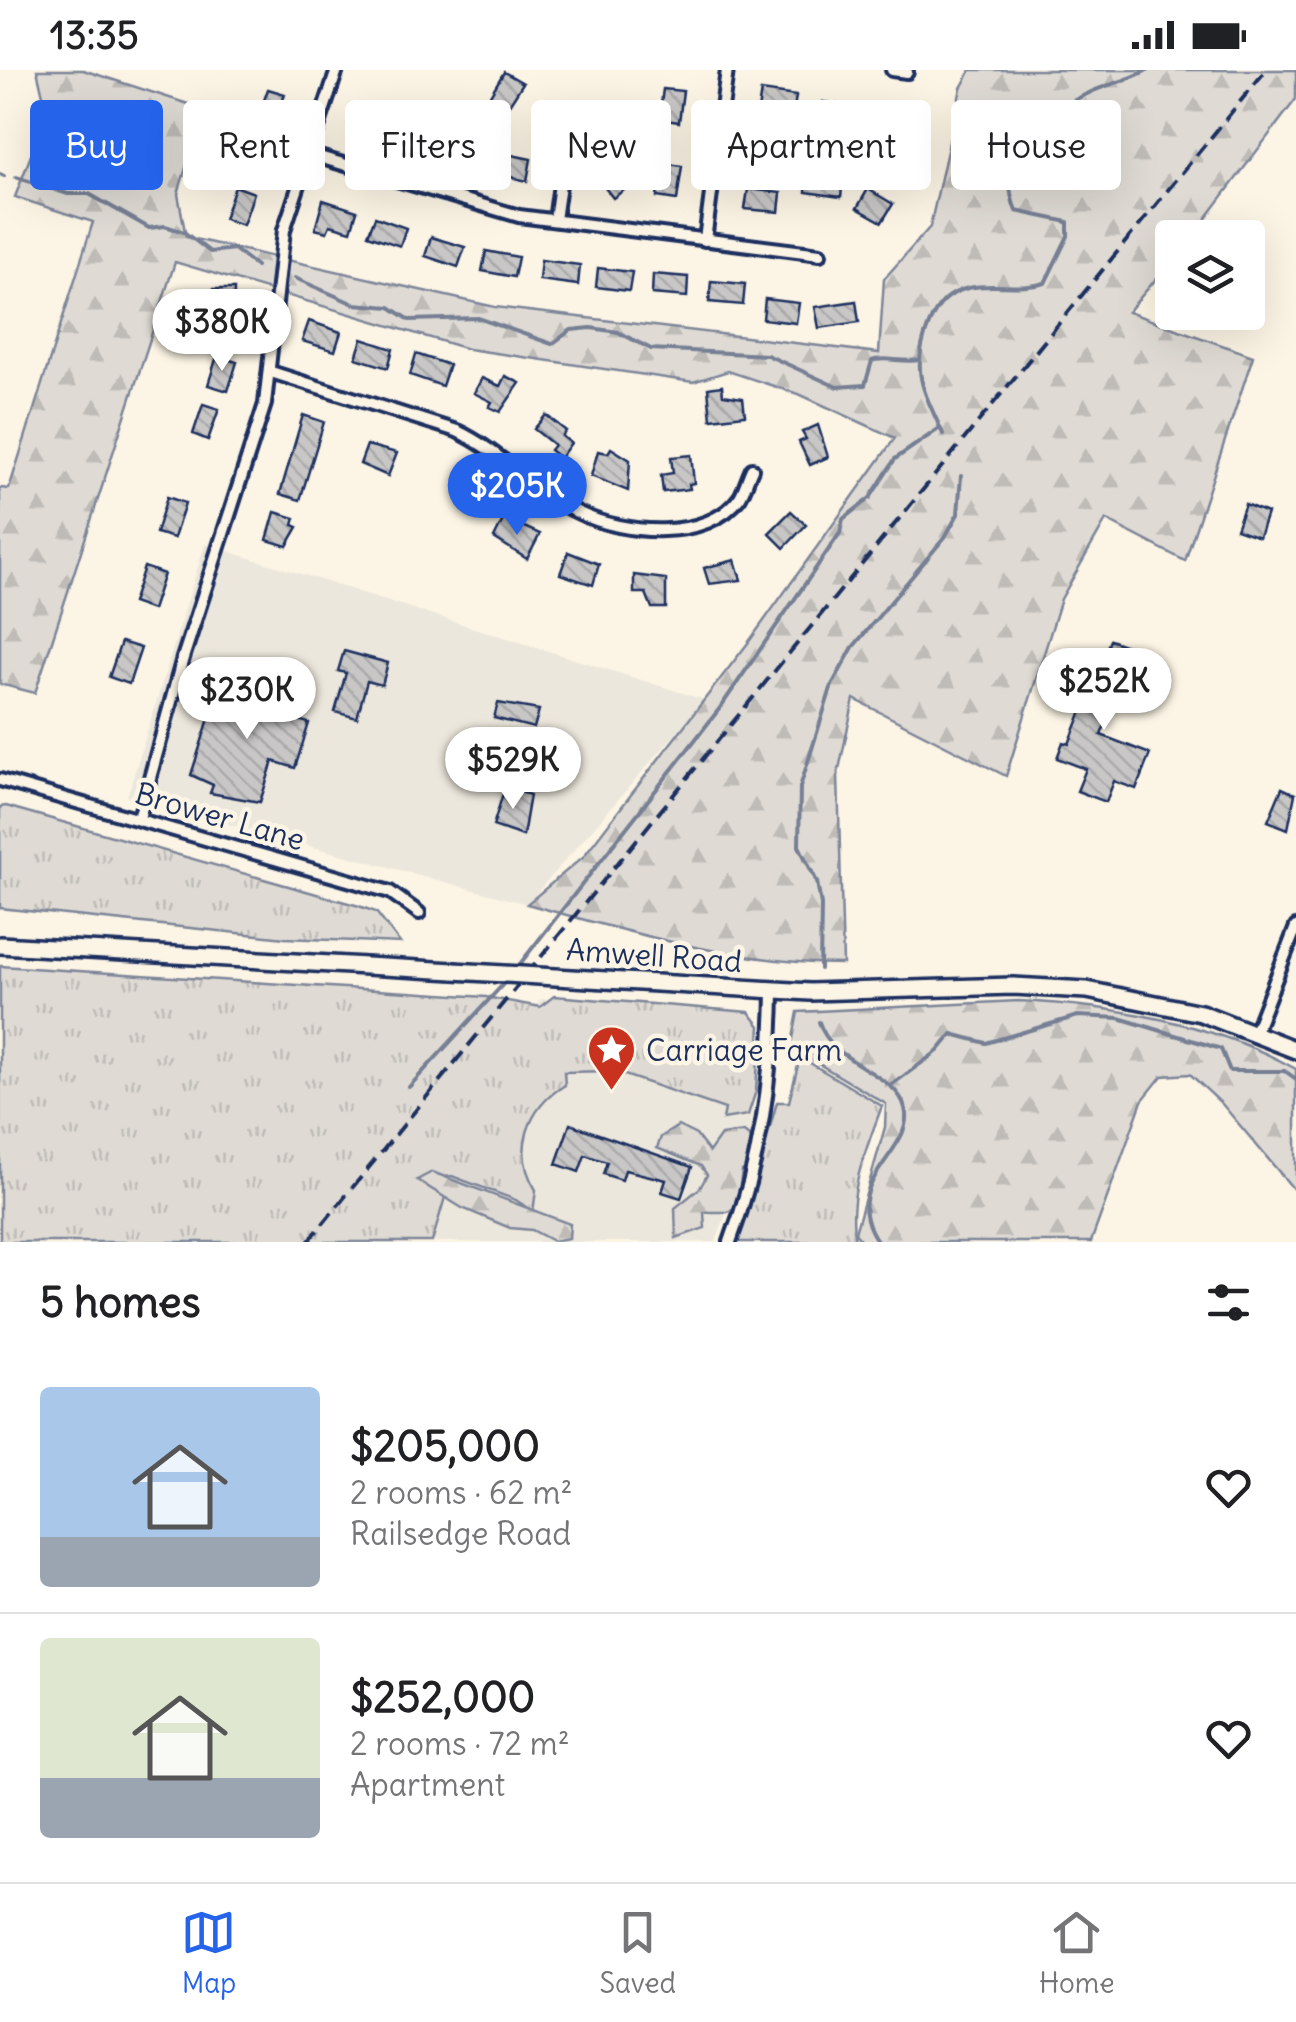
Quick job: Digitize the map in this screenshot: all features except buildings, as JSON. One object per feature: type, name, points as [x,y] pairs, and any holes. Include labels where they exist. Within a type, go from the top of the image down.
[{"type":"main road","name":"Amwell Road","points":[[0,946],[773,990],[1013,986],[1088,990],[1169,1005],[1255,1032],[1296,1050]]},
{"type":"street","points":[[325,106],[337,70]]},
{"type":"street","points":[[705,240],[727,70]]},
{"type":"street","points":[[892,70],[907,72]]},
{"type":"street","points":[[325,159],[491,210],[820,254]]},
{"type":"street","points":[[139,818],[271,372],[280,252],[298,190]]},
{"type":"street","points":[[554,220],[559,190]]},
{"type":"street","points":[[271,372],[457,431],[480,442],[579,514],[630,528],[680,528],[723,513],[739,498],[752,468]]},
{"type":"street","name":"Brower Lane","points":[[0,780],[390,892],[419,913]]},
{"type":"street","points":[[1255,1032],[1296,928]]},
{"type":"street","points":[[730,1242],[758,1158],[772,1068],[773,990]]},
{"type":"shaded area","points":[[205,544],[705,700],[527,904],[127,797]]},
{"type":"shaded area","name":"Carriage Farm","points":[[541,999],[747,1016],[761,1031],[748,1152],[716,1242],[348,1242]]},
{"type":"green space","points":[[37,70],[83,70],[183,102],[183,178],[178,194],[186,237],[495,307],[879,353],[884,279],[930,227],[951,133],[951,190],[1121,190],[1121,100],[958,100],[971,70],[1296,70],[1296,99],[1205,220],[1155,220],[1155,280],[1128,312],[1155,322],[1155,330],[1179,330],[1253,356],[1185,561],[1106,520],[1061,599],[1006,776],[854,699],[838,774],[843,964],[722,952],[527,904],[583,857],[748,643],[895,438],[801,395],[728,371],[693,382],[468,349],[175,262],[35,693],[0,684],[0,488],[9,489],[93,222],[15,197],[30,158],[30,190],[163,190],[163,100],[44,100]]},
{"type":"green space","points":[[0,807],[359,906],[376,912],[400,943],[285,938],[0,908]]},
{"type":"green space","points":[[0,966],[486,997],[540,1007],[554,996],[749,1012],[760,1026],[756,1091],[748,1115],[723,1119],[725,1109],[613,1071],[564,1072],[565,1085],[541,1106],[527,1132],[525,1161],[536,1190],[533,1212],[516,1200],[452,1176],[418,1180],[445,1197],[432,1242],[0,1242]]},
{"type":"green space","points":[[1018,1001],[1161,1019],[1231,1040],[1296,1069],[1296,1192],[1222,1104],[1190,1074],[1162,1076],[1142,1101],[1091,1242],[862,1242],[855,1233],[885,1127],[886,1104],[812,1060],[790,1054],[798,1012]]},
{"type":"green space","points":[[800,1057],[882,1106],[856,1190],[855,1242],[738,1242],[777,1102],[789,1102]]},
{"type":"green space","points":[[678,1126],[696,1135],[709,1152],[721,1135],[744,1132],[755,1141],[751,1165],[742,1171],[737,1206],[728,1212],[704,1212],[705,1228],[676,1238],[675,1208],[700,1188],[707,1175],[701,1166],[657,1148],[661,1137]]},
{"type":"green space","points":[[432,1172],[570,1224],[569,1238],[553,1241],[532,1230],[510,1228],[462,1208],[417,1180]]},
{"type":"waterway","points":[[943,434],[925,392],[920,368],[923,340],[936,311],[949,297],[968,288],[1045,283],[1068,236],[1068,222],[1016,211],[1010,190],[1015,154],[1024,139],[1052,113],[1147,70]]},
{"type":"waterway","points":[[0,174],[4,176]]},
{"type":"waterway","points":[[16,177],[68,194],[89,194],[149,228],[165,226],[184,232],[210,252],[234,249],[256,266]]},
{"type":"waterway","points":[[295,278],[354,304],[390,307],[410,320],[478,318],[552,344],[571,330],[591,328],[618,332],[651,349],[767,355],[837,387],[865,385],[872,361],[918,360]]},
{"type":"waterway","points":[[516,969],[720,708],[840,533],[843,519],[870,498],[895,459],[940,428]]},
{"type":"waterway","points":[[820,969],[821,905],[817,882],[799,846],[800,787],[832,685],[853,647],[945,537],[958,514],[961,476]]},
{"type":"waterway","points":[[409,1087],[507,980]]},
{"type":"waterway","points":[[890,1086],[938,1051],[952,1034],[986,1043],[1078,1016],[1119,1018],[1221,1049],[1230,1071],[1285,1071],[1296,1079]]},
{"type":"waterway","points":[[819,1022],[837,1049],[890,1085],[905,1108],[906,1124],[900,1139],[871,1185],[866,1202],[867,1221],[878,1242]]},
{"type":"railway","points":[[308,1242],[1266,70]]},
{"type":"place","name":"Carriage Farm","points":[[611,1092]]}]
